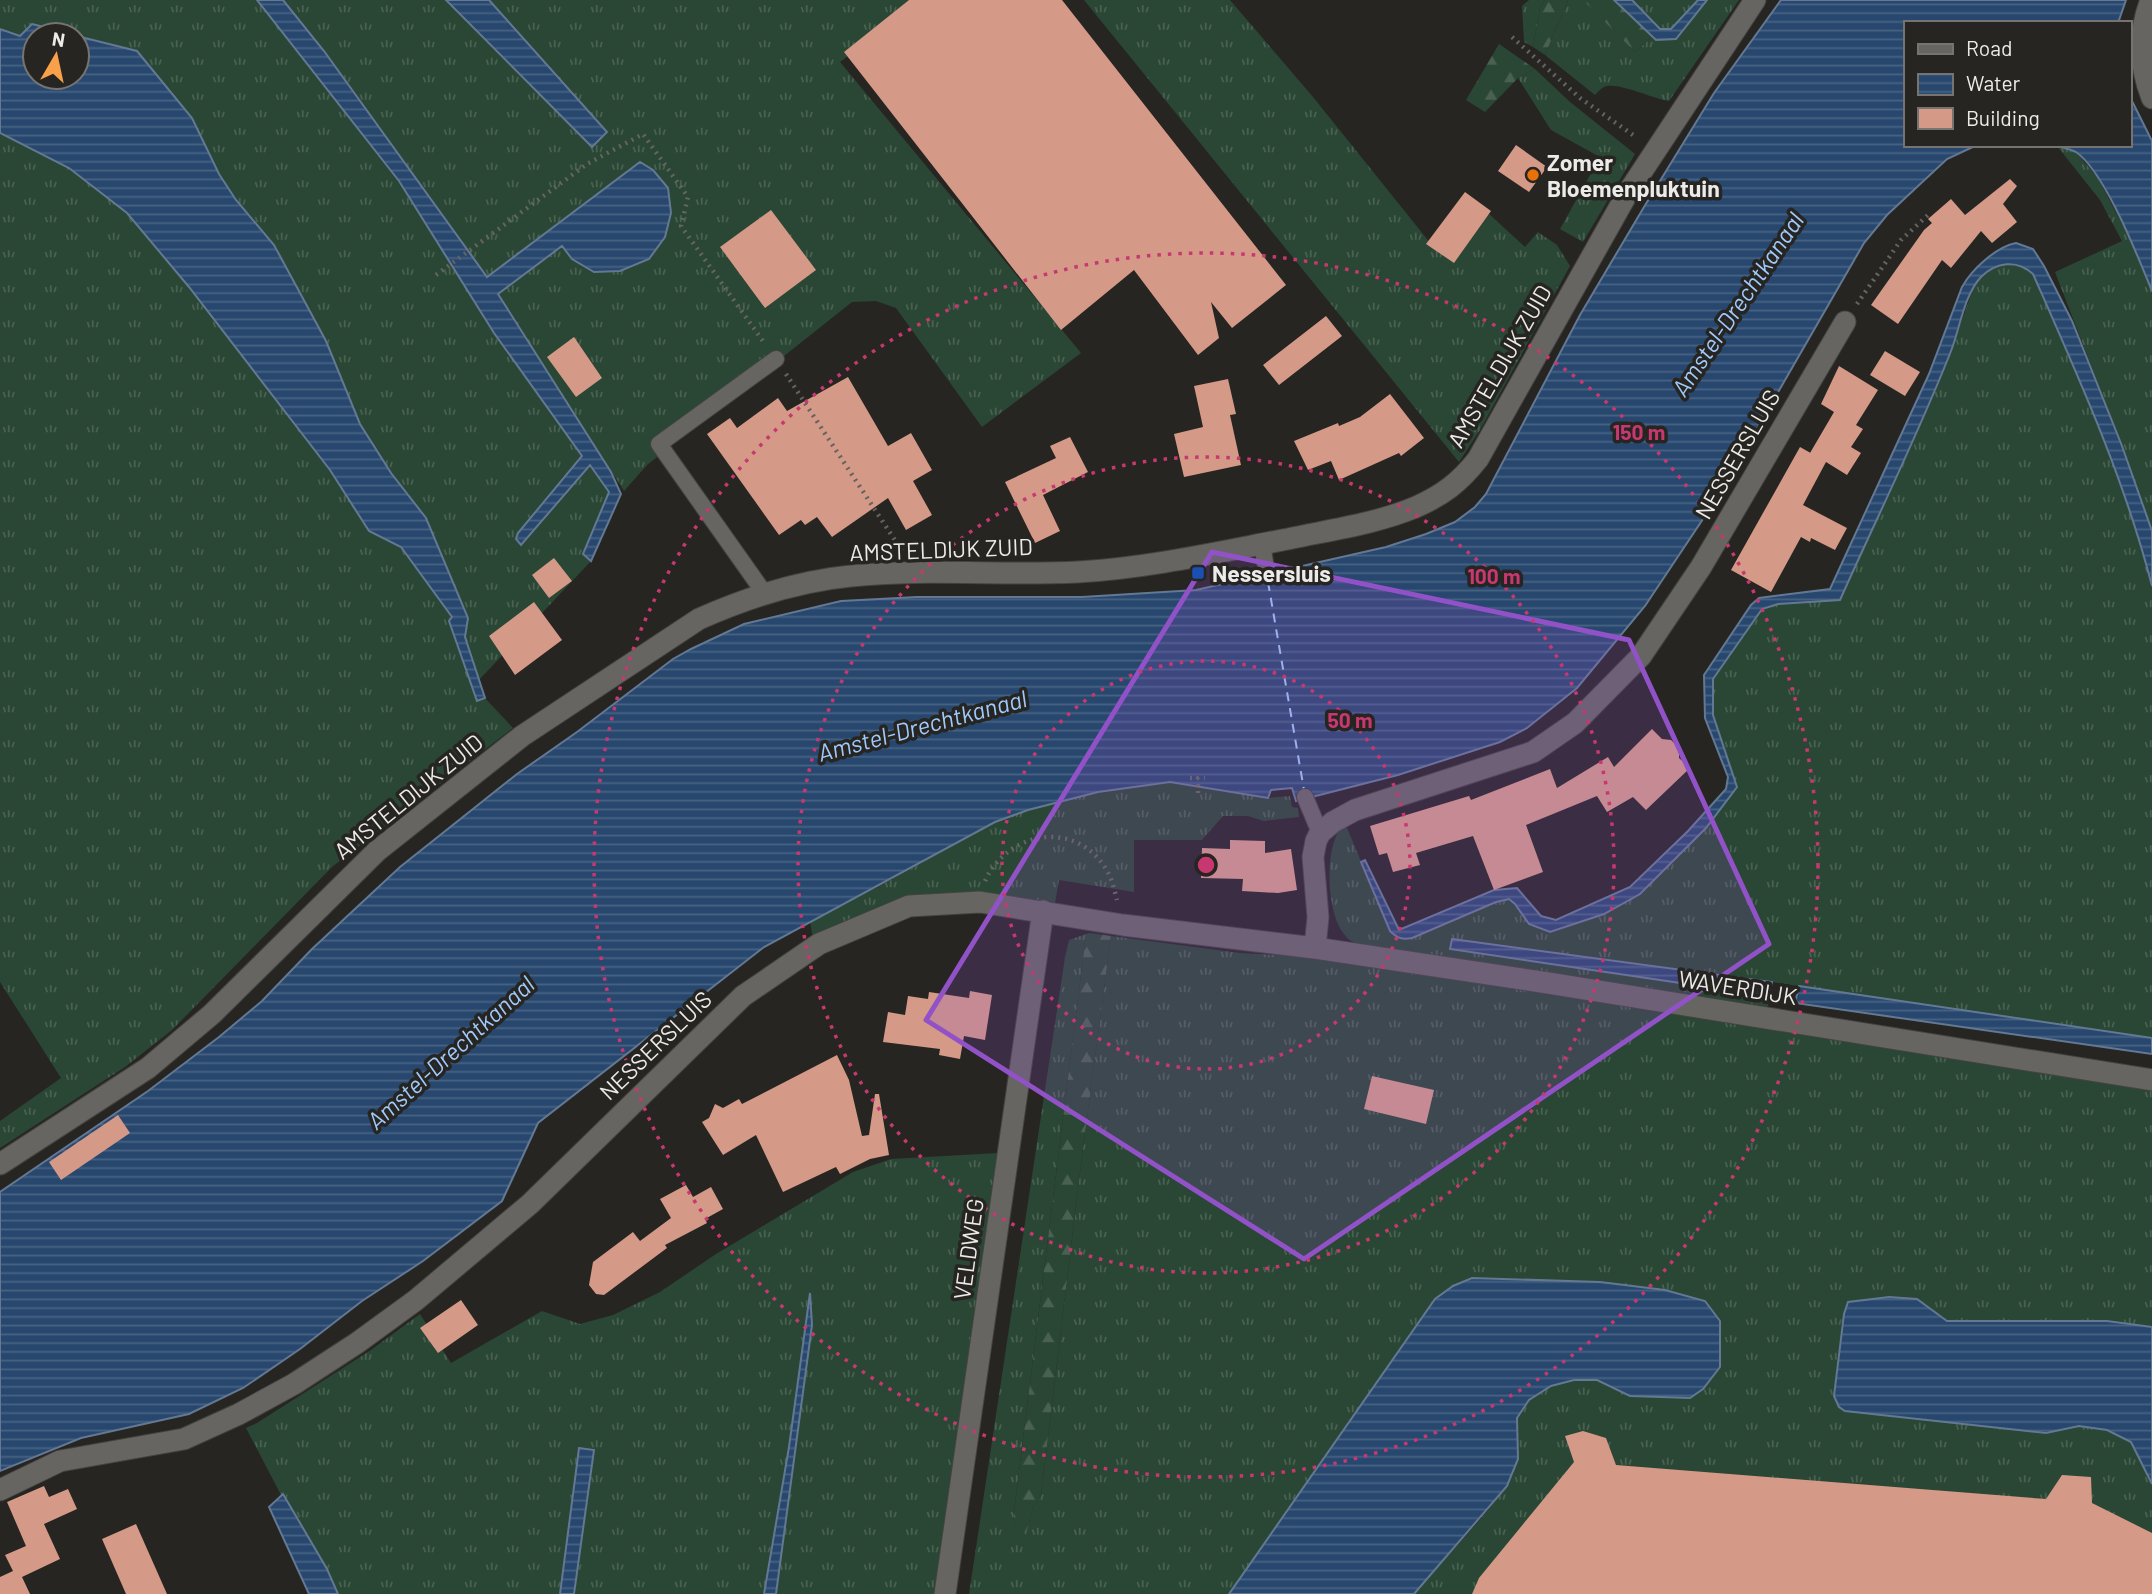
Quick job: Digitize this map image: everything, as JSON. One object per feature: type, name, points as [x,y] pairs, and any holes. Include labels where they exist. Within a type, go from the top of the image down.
[{"type":"street","name":"AMSTELDIJK ZUID","points":[[0,1164],[148,1068],[212,1014],[377,851],[523,736],[699,619],[765,594],[849,576],[1079,572],[1127,567],[1262,544],[1394,516],[1419,506],[1461,480],[1494,432],[1627,194],[1755,0]]},
{"type":"street","points":[[2151,0],[2141,34],[2141,53],[2152,98]]},
{"type":"street","name":"NESSERSLUIS","points":[[1320,833],[1341,816],[1355,810],[1533,752],[1574,723],[1641,656],[1693,579],[1845,322]]},
{"type":"street","points":[[1315,948],[1318,917],[1313,857],[1320,833]]},
{"type":"street","name":"NESSERSLUIS","points":[[0,1490],[60,1461],[184,1439],[239,1414],[294,1384],[416,1300],[530,1204],[743,996],[818,944],[909,906],[980,902],[1123,925],[1315,948]]},
{"type":"street","name":"VELDWEG","points":[[945,1594],[1043,911]]},
{"type":"street","name":"WAVERDIJK","points":[[1315,948],[2152,1080]]},
{"type":"lane","points":[[765,594],[659,444],[776,359]]},
{"type":"lane","points":[[1262,544],[1267,574]]},
{"type":"lane","points":[[1305,797],[1320,833]]},
{"type":"path","points":[[1512,37],[1580,98],[1655,150]]},
{"type":"path","points":[[436,275],[587,164],[643,134],[688,197],[681,226],[776,359],[917,573]]},
{"type":"path","points":[[1845,322],[1901,240],[1928,215]]},
{"type":"path","points":[[1190,778],[1205,778]]},
{"type":"path","points":[[1198,778],[1198,793]]},
{"type":"path","points":[[980,902],[987,877],[1003,854],[1030,839],[1046,836],[1072,841],[1091,852],[1105,867],[1114,888]]},
{"type":"highlighted area","points":[[1212,552],[1629,640],[1769,944],[1304,1259],[926,1020]]},
{"type":"green space","points":[[0,0],[257,0],[399,181],[494,333],[583,456],[518,533],[516,539],[521,545],[590,465],[609,491],[583,554],[591,561],[478,681],[465,637],[468,618],[426,518],[391,473],[360,424],[326,341],[274,245],[236,200],[219,174],[192,118],[137,51],[91,39],[91,21],[21,21],[20,36],[0,29]]},
{"type":"green space","points":[[283,0],[446,0],[592,147],[606,132],[489,0],[923,0],[840,62],[1081,353],[982,427],[896,308],[876,301],[852,302],[647,465],[624,491],[498,294],[562,245],[572,259],[665,237],[671,213],[640,162],[487,277],[324,51]]},
{"type":"green space","points":[[1084,0],[1230,0],[1313,97],[1435,249],[1488,213],[1525,247],[1538,232],[1557,245],[1570,266],[1480,430],[1459,462]]},
{"type":"green space","points":[[1529,0],[1545,0],[1540,8],[1533,47],[1524,42],[1522,6]]},
{"type":"green space","points":[[1545,0],[1568,0],[1545,55],[1533,47],[1540,8]]},
{"type":"green space","points":[[1568,0],[1584,0],[1635,52],[1652,37],[1656,40],[1676,38],[1707,0],[1739,0],[1669,101],[1617,86],[1604,87],[1595,95],[1545,55]]},
{"type":"green space","points":[[1583,0],[1614,0],[1652,37],[1635,52]]},
{"type":"green space","points":[[1632,0],[1698,0],[1671,29],[1660,29]]},
{"type":"green space","points":[[1499,44],[1535,69],[1518,78],[1485,112],[1466,100]]},
{"type":"green space","points":[[1535,69],[1570,102],[1635,154],[1583,242],[1560,229],[1600,157],[1551,130],[1518,78]]},
{"type":"green space","points":[[0,133],[69,168],[127,213],[189,287],[331,470],[369,531],[401,547],[452,617],[477,701],[485,698],[513,728],[332,867],[172,1030],[125,1067],[0,1148],[0,1121],[61,1078],[0,982]]},
{"type":"green space","points":[[2058,147],[2076,152],[2098,178],[2130,239],[2152,291],[2152,531],[2055,272],[2122,241],[2100,200]]},
{"type":"green space","points":[[2001,264],[2025,267],[2033,274],[2114,466],[2152,586],[2152,1038],[1772,982],[1452,939],[1451,949],[1769,996],[1768,1007],[1373,949],[1350,940],[1338,924],[1333,910],[1330,877],[1333,845],[1345,823],[1390,931],[1412,938],[1509,899],[1529,924],[1550,932],[1604,914],[1640,894],[1706,828],[1737,787],[1713,715],[1713,680],[1762,609],[1778,604],[1840,600],[1951,351],[1974,286],[1990,269]]},
{"type":"green space","points":[[1170,782],[1268,798],[1290,796],[1292,807],[1298,808],[1299,817],[1264,821],[1248,816],[1223,816],[1202,840],[1134,840],[1134,892],[1059,880],[1055,903],[966,892],[916,898],[813,941],[810,920],[876,888],[996,822],[1028,810],[1098,792]]},
{"type":"green space","points":[[1086,934],[1013,1519],[1026,1534],[1033,1507],[1041,1495],[1111,936],[1240,953],[1316,957],[2152,1087],[2152,1327],[2107,1321],[1947,1321],[1917,1299],[2046,1433],[2079,1426],[2107,1430],[2131,1442],[2152,1484],[2152,1594],[1414,1594],[1484,1515],[1511,1479],[1517,1454],[1517,1420],[1528,1400],[1550,1386],[1574,1380],[1597,1380],[1612,1387],[1665,1290],[1600,1282],[1472,1278],[1453,1286],[1435,1299],[1229,1594],[969,1594],[1065,957],[1069,940]]},
{"type":"green space","points":[[1086,934],[1111,936],[1041,1495],[1033,1507],[1026,1535],[1013,1519]]},
{"type":"green space","points":[[999,1153],[934,1594],[574,1594],[594,1451],[579,1448],[560,1594],[338,1594],[327,1569],[283,1494],[281,1495],[246,1428],[371,1350],[420,1314],[451,1363],[542,1311],[580,1324],[613,1315],[660,1292],[716,1254],[853,1172],[891,1159]]},
{"type":"water","points":[[257,0],[283,0],[324,51],[487,277],[640,162],[653,170],[668,188],[671,213],[665,237],[649,259],[620,271],[594,272],[572,259],[562,246],[498,294],[611,472],[621,494],[591,561],[583,554],[609,492],[590,465],[521,545],[516,539],[518,533],[582,456],[494,333],[399,181]]},
{"type":"water","points":[[446,0],[489,0],[607,132],[592,147]]},
{"type":"water","points":[[1614,0],[1632,0],[1660,29],[1671,29],[1698,0],[1707,0],[1676,39],[1656,40]]},
{"type":"water","name":"Amstel-Drechtkanaal","points":[[1781,0],[2126,0],[2119,21],[1904,21],[1904,147],[1973,147],[1947,159],[1887,215],[1864,243],[1717,498],[1645,606],[1577,688],[1527,728],[1500,742],[1398,775],[1296,801],[1292,788],[1271,790],[1268,798],[1170,782],[1098,792],[1028,810],[995,822],[764,947],[538,1123],[502,1201],[423,1261],[362,1301],[300,1349],[243,1388],[189,1414],[81,1438],[0,1471],[0,1192],[148,1091],[219,1037],[262,1001],[312,949],[400,867],[517,774],[673,659],[744,624],[841,601],[917,597],[1082,597],[1196,590],[1386,547],[1455,522],[1475,507],[1486,494],[1580,315],[1714,93]]},
{"type":"water","points":[[0,29],[20,36],[21,91],[91,91],[91,40],[137,51],[192,118],[219,174],[236,200],[274,245],[326,341],[360,424],[391,473],[426,518],[468,618],[465,637],[485,698],[477,701],[449,621],[452,617],[401,547],[369,531],[330,470],[189,287],[127,213],[69,168],[0,133]]},
{"type":"water","points":[[2131,99],[2152,141],[2152,291],[2120,216],[2098,177],[2076,152],[2061,147],[2131,147]]},
{"type":"water","points":[[2016,243],[2033,249],[2044,266],[2072,321],[2122,446],[2152,531],[2152,586],[2114,466],[2033,274],[2013,264],[1993,268],[1981,277],[1970,293],[1938,382],[1840,600],[1778,604],[1762,609],[1713,679],[1713,715],[1737,787],[1706,828],[1640,894],[1604,914],[1550,932],[1529,924],[1509,899],[1412,938],[1402,939],[1390,931],[1361,862],[1365,860],[1399,930],[1494,890],[1517,888],[1541,916],[1556,920],[1630,887],[1688,831],[1726,789],[1728,777],[1705,718],[1704,675],[1751,605],[1759,598],[1830,589],[1929,374],[1962,287],[1985,260]]},
{"type":"water","points":[[1452,939],[1772,982],[1769,996],[1450,949]]},
{"type":"water","points":[[1799,986],[2152,1038],[2152,1054],[1795,1003]]},
{"type":"water","points":[[1472,1278],[1600,1282],[1665,1290],[1705,1301],[1720,1321],[1720,1367],[1703,1389],[1690,1398],[1630,1396],[1597,1380],[1574,1380],[1551,1386],[1529,1400],[1517,1418],[1518,1459],[1507,1486],[1414,1594],[1229,1594],[1435,1299],[1453,1286]]},
{"type":"water","points":[[810,1293],[812,1325],[776,1594],[764,1594],[789,1447]]},
{"type":"water","points":[[1889,1297],[1917,1299],[1947,1321],[2107,1321],[2152,1327],[2152,1484],[2131,1442],[2107,1430],[2079,1426],[2046,1433],[1845,1411],[1839,1407],[1834,1396],[1844,1314],[1848,1302]]},
{"type":"water","points":[[579,1448],[594,1450],[574,1594],[560,1594]]},
{"type":"water","points":[[283,1494],[327,1569],[338,1594],[309,1594],[269,1507]]},
{"type":"building","points":[[909,0],[1062,0],[1286,285],[1232,328],[1211,302],[1219,338],[1198,355],[1134,270],[1061,330],[844,52]]},
{"type":"building","points":[[1516,145],[1547,167],[1529,192],[1498,171]]},
{"type":"building","points":[[2010,179],[2017,186],[2003,204],[2017,222],[1992,243],[1981,231],[1951,268],[1942,260],[1898,324],[1871,305],[1924,230],[1932,223],[1928,219],[1951,199],[1965,215]]},
{"type":"building","points":[[1465,192],[1491,211],[1454,263],[1426,244]]},
{"type":"building","points":[[771,210],[816,270],[765,308],[720,247]]},
{"type":"building","points":[[1326,316],[1342,336],[1279,385],[1263,365]]},
{"type":"building","points":[[574,337],[602,378],[576,397],[547,357]]},
{"type":"building","points":[[1885,351],[1920,372],[1905,396],[1870,375]]},
{"type":"building","points":[[1839,366],[1878,390],[1856,425],[1863,429],[1851,447],[1861,453],[1847,475],[1826,462],[1803,505],[1847,528],[1835,550],[1811,538],[1810,542],[1801,537],[1771,592],[1731,570],[1800,447],[1810,453],[1834,412],[1821,404]]},
{"type":"building","points":[[848,377],[888,446],[911,433],[932,470],[913,481],[932,515],[906,530],[888,498],[832,537],[817,517],[805,525],[801,520],[779,535],[707,434],[730,418],[737,428],[778,398],[787,411]]},
{"type":"building","points":[[1228,379],[1236,414],[1230,415],[1241,465],[1184,477],[1174,434],[1203,427],[1194,386]]},
{"type":"building","points":[[1390,394],[1424,438],[1401,456],[1399,453],[1339,480],[1331,461],[1308,470],[1294,441],[1360,417]]},
{"type":"building","points":[[1070,437],[1088,472],[1043,495],[1060,531],[1035,543],[1005,482],[1056,458],[1050,446]]},
{"type":"building","points":[[554,558],[572,581],[549,598],[532,575]]},
{"type":"building","points":[[534,602],[562,640],[515,675],[489,636]]},
{"type":"building","points":[[1652,729],[1662,739],[1671,740],[1679,748],[1679,758],[1690,768],[1646,810],[1633,797],[1607,812],[1597,796],[1526,825],[1543,872],[1494,890],[1473,836],[1416,853],[1420,865],[1393,872],[1387,853],[1379,855],[1370,826],[1469,796],[1471,800],[1550,769],[1557,788],[1608,757],[1614,767]]},
{"type":"building","points":[[1230,840],[1265,841],[1265,853],[1291,849],[1297,890],[1278,893],[1242,891],[1243,879],[1201,878],[1202,848],[1230,849]]},
{"type":"building","points":[[970,991],[992,995],[985,1040],[964,1036],[960,1059],[939,1055],[940,1049],[883,1042],[888,1012],[905,1015],[908,996],[928,999],[929,992],[969,998]]},
{"type":"building","points":[[837,1055],[849,1080],[862,1136],[869,1135],[875,1094],[879,1094],[889,1155],[870,1159],[840,1174],[836,1167],[783,1192],[756,1135],[723,1155],[702,1122],[709,1118],[715,1104],[723,1108],[739,1099],[742,1104]]},
{"type":"building","points":[[1372,1076],[1434,1090],[1426,1124],[1364,1109]]},
{"type":"building","points":[[118,1115],[130,1133],[61,1180],[49,1162]]},
{"type":"building","points":[[686,1185],[693,1197],[711,1187],[723,1209],[705,1219],[707,1223],[665,1245],[667,1248],[604,1295],[596,1294],[589,1285],[593,1262],[633,1232],[640,1241],[671,1218],[660,1199]]},
{"type":"building","points":[[461,1300],[478,1325],[438,1353],[420,1328]]},
{"type":"building","points":[[1583,1431],[1606,1438],[1616,1465],[2046,1499],[2062,1475],[2091,1477],[2092,1503],[2152,1533],[2152,1594],[1472,1594],[1479,1578],[1574,1462],[1565,1436]]},
{"type":"building","points":[[44,1486],[49,1497],[68,1489],[77,1509],[44,1524],[60,1559],[22,1577],[30,1594],[0,1594],[0,1577],[13,1571],[5,1555],[26,1546],[7,1502]]},
{"type":"building","points":[[136,1524],[167,1594],[126,1594],[102,1539]]},
{"type":"ferry route","points":[[1268,582],[1304,790]]},
{"type":"place","name":"Zomer Bloemenpluktuin","points":[[1533,175]]},
{"type":"place","name":"Nessersluis","points":[[1198,573]]}]
